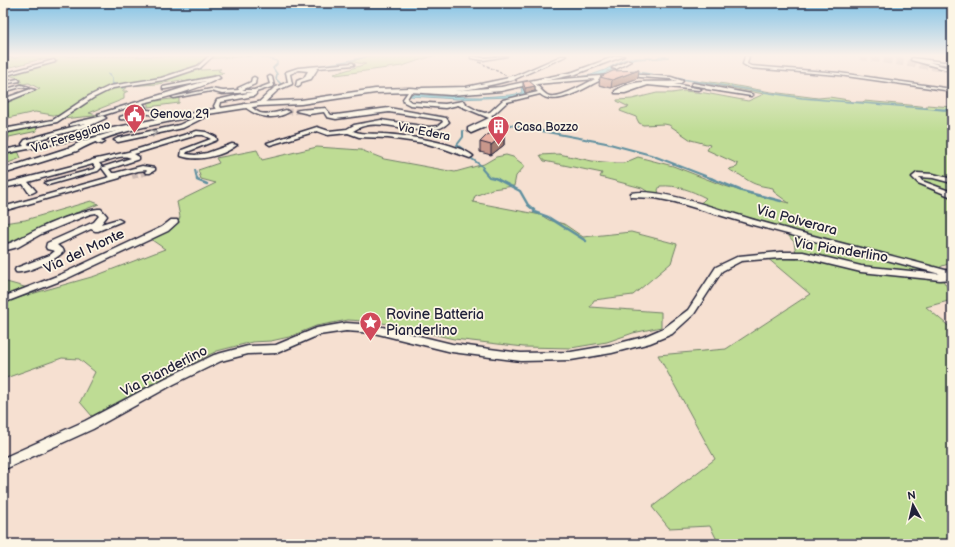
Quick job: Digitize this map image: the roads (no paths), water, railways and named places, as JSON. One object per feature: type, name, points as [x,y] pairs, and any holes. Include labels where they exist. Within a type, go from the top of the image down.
[{"type":"street","points":[[3,131],[54,121],[91,97],[112,87],[146,82]]},
{"type":"street","points":[[165,88],[196,82]]},
{"type":"street","points":[[102,114],[211,82]]},
{"type":"street","points":[[234,90],[253,84],[253,82]]},
{"type":"street","points":[[158,98],[211,90],[221,92],[254,91],[272,85],[271,82]]},
{"type":"street","points":[[260,104],[276,89],[290,83],[290,82]]},
{"type":"street","points":[[298,86],[299,82]]},
{"type":"street","points":[[471,99],[461,104],[446,106],[410,103],[406,101],[410,92],[468,89],[483,87],[500,82]]},
{"type":"street","name":"Via Fereggiano","points":[[3,172],[160,120],[246,105],[301,102],[368,91],[467,92],[501,89],[536,82]]},
{"type":"street","points":[[530,83],[559,82]]},
{"type":"street","points":[[530,83],[535,84],[548,97],[554,98],[586,86],[587,84],[594,82]]},
{"type":"street","points":[[699,89],[648,84],[640,85],[623,92],[617,92],[628,85],[640,82],[680,82],[751,95],[706,88]]},
{"type":"street","points":[[892,82],[952,90]]},
{"type":"street","points":[[3,91],[20,86],[27,87],[3,94]]},
{"type":"street","points":[[221,92],[246,87]]},
{"type":"street","points":[[3,101],[33,90]]},
{"type":"street","points":[[219,110],[217,106],[219,102],[252,96],[254,91]]},
{"type":"street","points":[[461,104],[469,107],[475,112],[486,114],[492,113],[505,102],[542,92]]},
{"type":"street","points":[[3,151],[160,120],[154,113],[151,112],[122,118],[145,111],[140,102]]},
{"type":"street","points":[[246,105],[256,114],[285,113],[261,116]]},
{"type":"street","name":"Via Edera","points":[[299,111],[309,112],[325,110],[332,117],[384,110],[444,119],[446,122],[440,127],[429,128],[381,122],[356,126],[350,131]]},
{"type":"street","points":[[100,141],[181,127],[211,111]]},
{"type":"street","points":[[486,114],[490,116],[491,120],[470,129],[471,131],[490,123]]},
{"type":"street","points":[[193,115],[200,115],[200,118]]},
{"type":"street","points":[[27,146],[25,144],[27,141],[85,126],[103,118],[83,124],[72,125]]},
{"type":"street","name":"Via Edera","points":[[270,143],[296,134],[317,129],[328,133],[350,131],[358,134],[397,136],[454,149]]},
{"type":"street","points":[[3,151],[96,130]]},
{"type":"street","points":[[6,187],[94,161],[129,154],[200,133],[214,138],[214,140],[184,151],[182,153],[183,155],[194,158],[234,145]]},
{"type":"street","name":"Via Edera","points":[[414,147],[420,143],[454,149]]},
{"type":"street","points":[[454,149],[470,156]]},
{"type":"street","points":[[129,154],[137,158],[105,168],[110,175],[117,175],[140,168],[153,169],[148,172]]},
{"type":"street","points":[[48,183],[96,170],[98,167],[94,161]]},
{"type":"street","points":[[952,181],[926,175],[917,175],[915,177],[920,182],[952,195]]},
{"type":"street","points":[[3,209],[116,177],[122,176],[124,178],[132,176]]},
{"type":"street","points":[[6,187],[25,182],[32,190]]},
{"type":"street","name":"Via Polverara","points":[[634,195],[655,196],[676,200],[756,223],[795,232],[952,275]]},
{"type":"street","points":[[3,248],[15,245],[38,232],[89,212],[98,211],[103,216],[97,224],[50,247],[56,247],[108,223],[118,221]]},
{"type":"street","name":"Via del Monte","points":[[3,300],[64,276],[165,229],[174,222]]},
{"type":"street","points":[[19,270],[53,257],[60,252],[56,247]]},
{"type":"street","name":"Via Pianderlino","points":[[3,464],[89,425],[176,378],[218,358],[248,350],[277,349],[317,332],[346,327],[374,329],[452,348],[521,357],[571,356],[612,349],[646,340],[668,331],[691,312],[719,269],[732,262],[740,260],[803,255],[861,269],[940,277],[952,275]]},
{"type":"water","points":[[521,87],[524,91],[530,92],[511,97],[456,99],[410,96],[412,94],[480,97],[510,95],[522,93]]},
{"type":"waterway","points":[[112,82],[112,83],[123,88]]},
{"type":"waterway","points":[[279,82],[283,86]]},
{"type":"waterway","points":[[697,82],[802,98],[947,110]]},
{"type":"waterway","points":[[935,109],[952,110]]},
{"type":"waterway","points":[[504,122],[510,125],[606,143],[651,155],[713,179]]},
{"type":"waterway","points":[[463,131],[463,137],[457,145],[470,154]]},
{"type":"waterway","points":[[468,156],[483,167],[482,169],[489,177],[496,179]]},
{"type":"waterway","points":[[195,170],[197,179]]},
{"type":"waterway","points":[[710,178],[742,191],[781,201]]},
{"type":"waterway","points":[[197,179],[207,184]]},
{"type":"waterway","points":[[496,179],[520,191],[528,205],[534,210]]},
{"type":"waterway","points":[[534,212],[548,217],[586,241]]},
{"type":"tunnel","points":[[286,112],[299,111]]},
{"type":"tunnel","points":[[132,176],[148,172]]},
{"type":"place","name":"Genova 29","points":[[135,134]]},
{"type":"place","name":"Casa Bozzo","points":[[498,146]]},
{"type":"place","name":"Rovine Batteria Pianderlino","points":[[370,342]]}]
